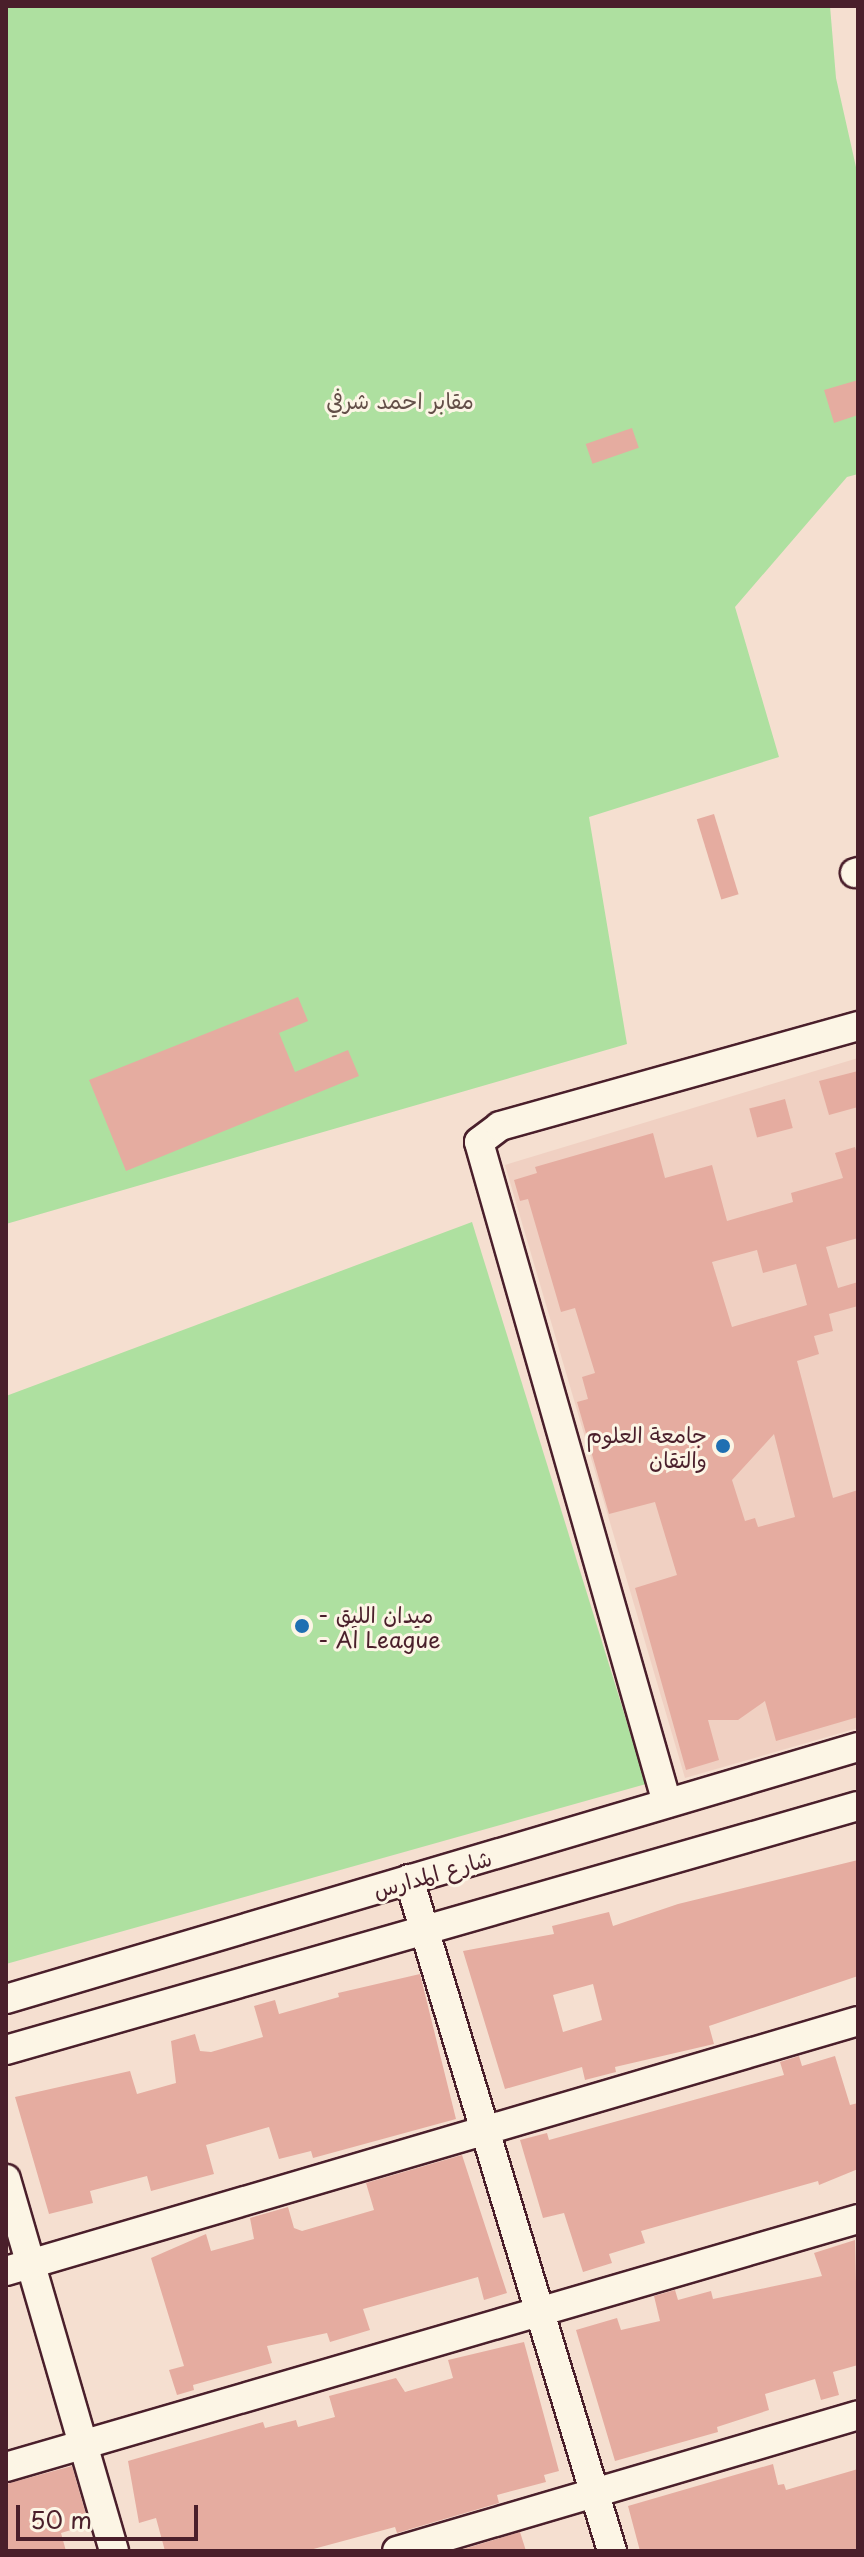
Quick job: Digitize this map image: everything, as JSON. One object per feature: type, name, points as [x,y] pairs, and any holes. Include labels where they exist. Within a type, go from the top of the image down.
[{"type":"street","points":[[667,1803],[479,1142],[500,1126],[858,1026]]},
{"type":"street","name":"شارع المدارس","points":[[6,1999],[858,1747]]},
{"type":"street","points":[[6,2050],[858,1806]]},
{"type":"street","points":[[409,1879],[612,2551]]},
{"type":"street","points":[[18,2268],[858,2021]]},
{"type":"street","points":[[6,2179],[18,2268],[82,2445],[114,2551]]},
{"type":"street","points":[[6,2467],[858,2219]]},
{"type":"street","points":[[397,2551],[858,2415]]},
{"type":"shaded area","name":"جامعة العلوم والتقان","points":[[858,1058],[858,1728],[685,1778],[505,1165]]},
{"type":"green space","name":"مقابر احمد شرفي","points":[[6,6],[830,6],[836,78],[858,176],[858,474],[847,477],[735,607],[779,757],[589,817],[627,1044],[6,1224]]},
{"type":"green space","name":"- ميدان الليق - Al League","points":[[472,1222],[646,1784],[6,1964],[6,1396]]},
{"type":"building","points":[[858,380],[858,415],[834,423],[824,390]]},
{"type":"building","points":[[632,428],[639,448],[593,464],[586,444]]},
{"type":"building","points":[[714,814],[739,894],[721,900],[697,819]]},
{"type":"building","points":[[298,997],[308,1021],[279,1033],[295,1072],[348,1050],[359,1076],[126,1171],[89,1080]]},
{"type":"building","points":[[858,1071],[858,1107],[829,1115],[819,1081]]},
{"type":"building","points":[[785,1099],[793,1128],[757,1138],[749,1109]]},
{"type":"building","name":"جامعة العلوم والتقان","points":[[653,1133],[665,1178],[712,1165],[727,1221],[793,1202],[791,1193],[843,1178],[835,1153],[855,1147],[858,1158],[858,1238],[826,1247],[838,1288],[858,1282],[858,1306],[829,1314],[833,1331],[814,1336],[819,1354],[797,1361],[833,1498],[858,1490],[858,1717],[776,1741],[765,1701],[738,1720],[708,1720],[719,1760],[686,1770],[635,1588],[677,1575],[655,1502],[609,1514],[577,1402],[588,1399],[582,1377],[595,1373],[575,1308],[561,1312],[528,1199],[520,1201],[514,1180],[537,1173],[535,1167]],"holes":[[[757,1250],[763,1273],[796,1264],[807,1305],[732,1327],[712,1262]],[[774,1434],[795,1517],[758,1527],[755,1518],[745,1521],[732,1480]]]},
{"type":"building","points":[[858,1860],[858,1976],[709,2026],[714,2044],[615,2067],[616,2072],[585,2080],[582,2067],[505,2089],[463,1951],[554,1934],[552,1926],[609,1912],[613,1926],[678,1904]],"holes":[[[593,1984],[602,2020],[563,2032],[553,1995]]]},
{"type":"building","points":[[420,1974],[456,2119],[313,2158],[311,2151],[279,2159],[269,2127],[206,2145],[214,2174],[151,2191],[147,2176],[90,2191],[93,2203],[49,2214],[15,2097],[130,2071],[137,2094],[176,2083],[171,2041],[195,2034],[200,2051],[211,2052],[263,2037],[254,2006],[275,2000],[279,2014],[339,1997],[338,1993]]},
{"type":"building","points":[[799,2056],[802,2066],[835,2056],[850,2105],[858,2103],[858,2169],[819,2185],[818,2181],[641,2231],[645,2243],[609,2254],[612,2263],[583,2272],[564,2213],[543,2218],[520,2140],[547,2133],[549,2140],[784,2075],[780,2062]]},
{"type":"building","points":[[462,2155],[507,2293],[484,2300],[478,2277],[363,2309],[370,2330],[330,2342],[327,2333],[267,2346],[272,2363],[193,2385],[194,2390],[177,2395],[169,2370],[184,2366],[151,2258],[206,2234],[211,2251],[254,2239],[250,2218],[288,2207],[294,2228],[302,2231],[374,2210],[366,2183]]},
{"type":"building","points":[[855,2240],[858,2365],[833,2372],[839,2395],[821,2400],[815,2379],[765,2394],[769,2410],[717,2427],[718,2432],[615,2461],[576,2330],[617,2318],[621,2330],[660,2321],[654,2296],[675,2290],[678,2300],[711,2291],[713,2299],[822,2276],[814,2253]]},
{"type":"building","points":[[524,2342],[559,2471],[544,2475],[546,2482],[497,2495],[499,2503],[397,2533],[395,2527],[306,2551],[165,2551],[156,2518],[139,2523],[128,2461],[263,2422],[265,2428],[296,2420],[298,2427],[335,2417],[329,2396],[396,2378],[405,2392],[453,2378],[448,2360]]},
{"type":"building","points":[[773,2464],[778,2485],[784,2484],[786,2490],[858,2469],[858,2551],[640,2551],[628,2506]]},
{"type":"building","points":[[72,2466],[87,2518],[81,2527],[61,2533],[66,2551],[6,2551],[6,2484]]},
{"type":"building","points":[[520,2532],[526,2551],[460,2551],[460,2550]]},
{"type":"place","name":"جامعة العلوم والتقان","points":[[723,1446]]},
{"type":"place","name":"- ميدان الليق - Al League","points":[[302,1626]]}]
